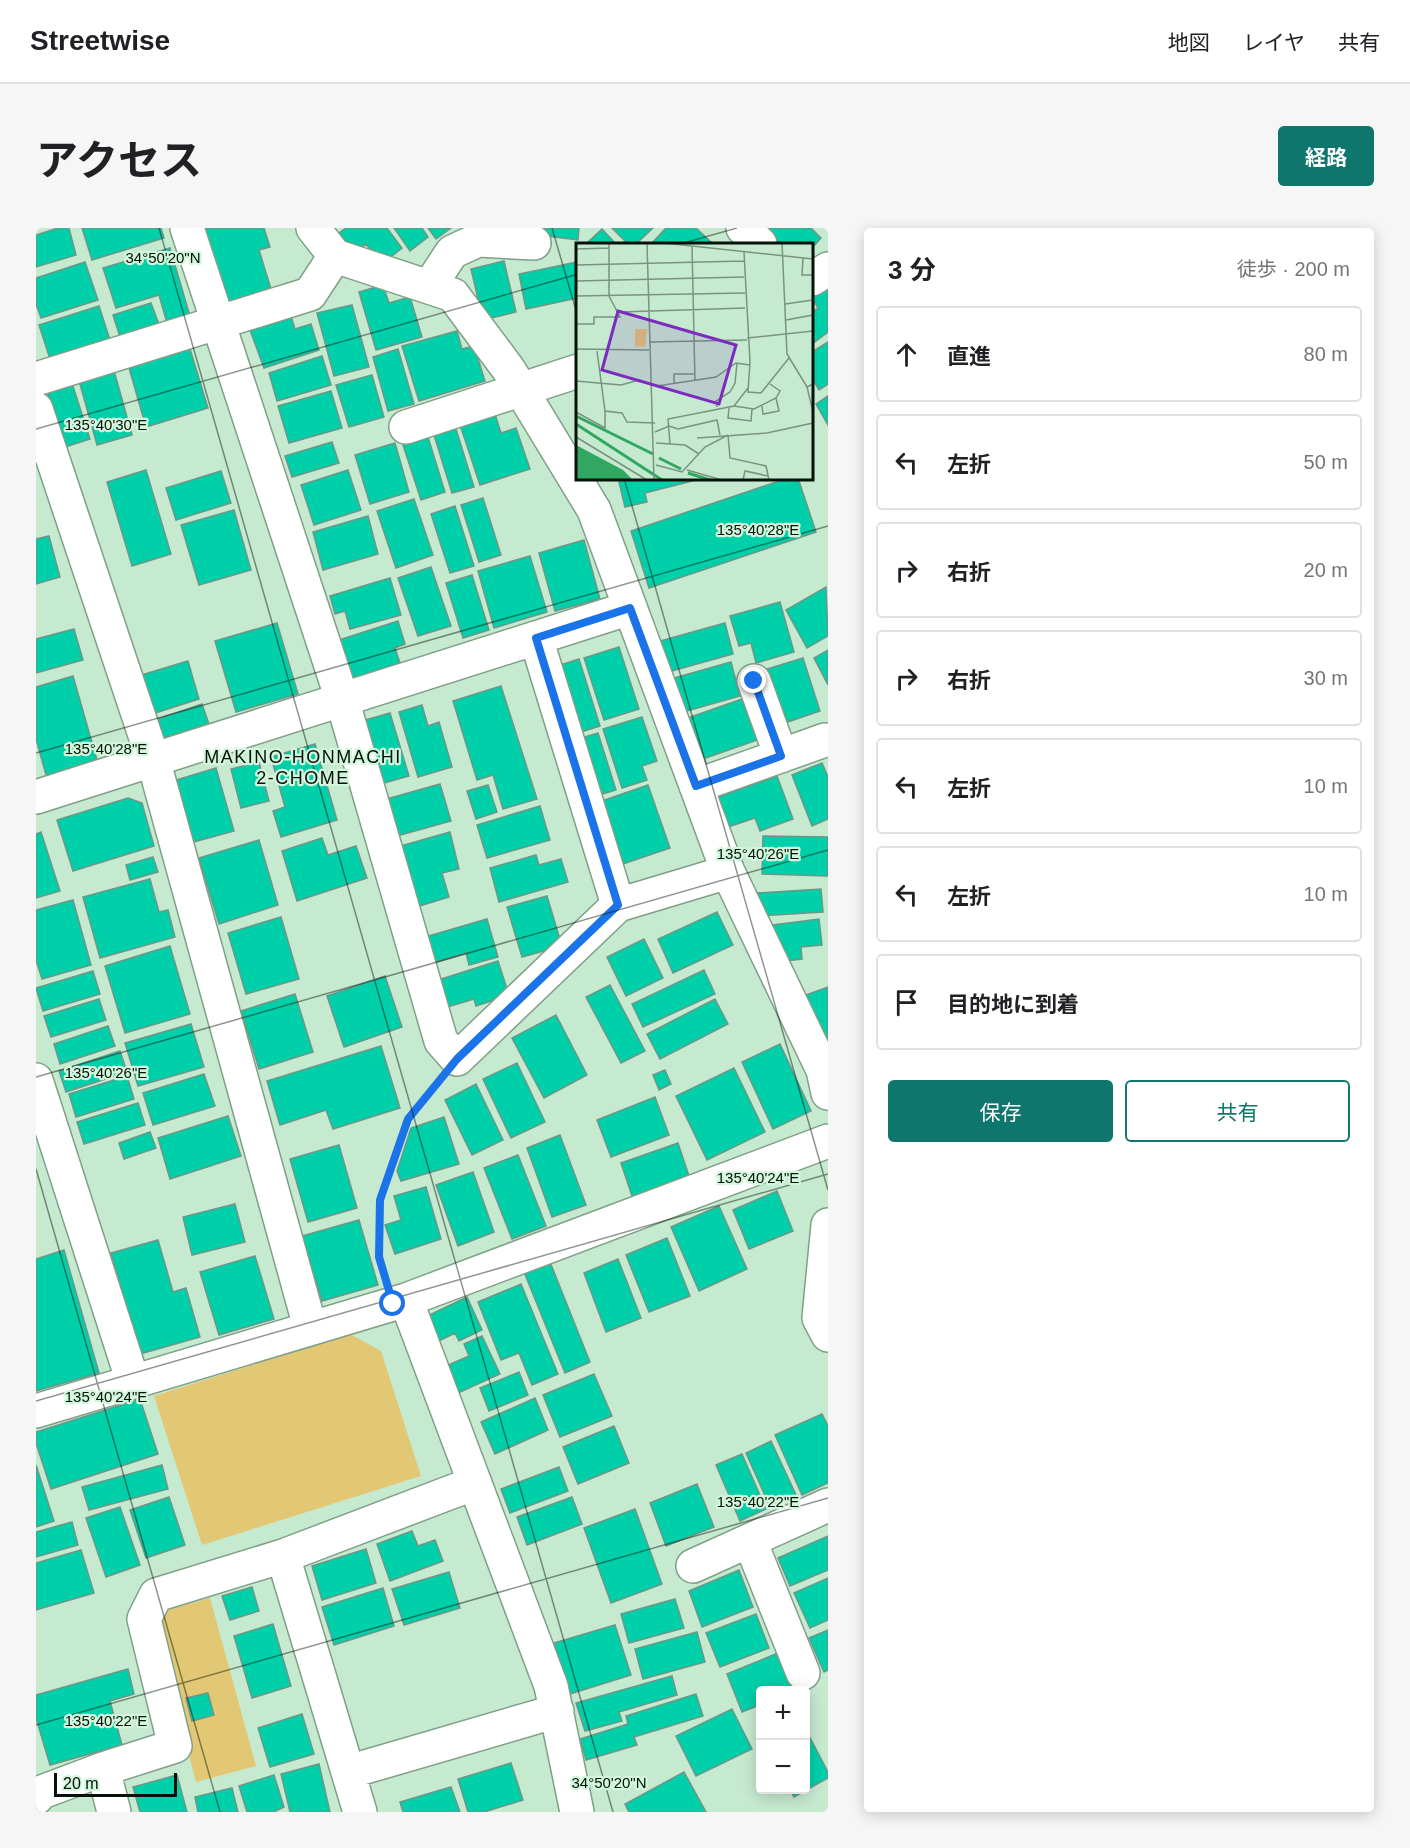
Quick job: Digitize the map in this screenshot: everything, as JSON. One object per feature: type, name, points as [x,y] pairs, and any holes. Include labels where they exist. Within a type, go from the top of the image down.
[{"type":"street","points":[[187,228],[342,699],[441,1041],[457,1059],[618,905],[728,872]]},
{"type":"street","points":[[313,228],[335,256],[453,295],[521,390],[594,510],[728,872],[824,1070],[828,1093]]},
{"type":"street","points":[[743,228],[759,243]]},
{"type":"street","points":[[429,287],[452,252],[478,240],[534,243]]},
{"type":"street","points":[[36,379],[310,294],[335,256]]},
{"type":"street","points":[[813,278],[828,269]]},
{"type":"street","points":[[406,427],[576,372]]},
{"type":"street","points":[[36,409],[153,759],[310,1327]]},
{"type":"street","points":[[36,797],[630,608]]},
{"type":"street","points":[[536,638],[618,905]]},
{"type":"street","points":[[754,681],[781,756]]},
{"type":"street","points":[[696,786],[825,740]]},
{"type":"street","points":[[36,1080],[133,1382]]},
{"type":"street","points":[[36,1411],[399,1302],[828,1141]]},
{"type":"street","points":[[828,1225],[819,1318],[828,1335]]},
{"type":"street","points":[[399,1302],[475,1484],[551,1686],[577,1812]]},
{"type":"street","points":[[38,1788],[175,1746],[144,1619],[156,1595],[283,1556],[475,1484]]},
{"type":"street","points":[[693,1566],[828,1505]]},
{"type":"street","points":[[750,1541],[803,1673]]},
{"type":"street","points":[[283,1556],[360,1812]]},
{"type":"street","points":[[348,1772],[557,1711]]},
{"type":"street","points":[[103,1769],[114,1812]]},
{"type":"path","points":[[399,1302],[379,1257],[380,1200],[408,1119],[457,1059]]},
{"type":"shaded area","points":[[350,1334],[381,1351],[421,1476],[202,1545],[154,1396]]},
{"type":"shaded area","points":[[210,1598],[256,1766],[196,1782],[155,1628],[160,1612]]},
{"type":"building","points":[[58,228],[69,228],[76,255],[36,267],[36,235]]},
{"type":"building","points":[[82,228],[161,228],[164,238],[92,260]]},
{"type":"building","points":[[204,228],[264,228],[270,247],[259,250],[271,289],[227,303]]},
{"type":"building","points":[[346,228],[387,228],[402,248],[382,264],[366,244],[355,253],[339,233]]},
{"type":"building","points":[[394,228],[422,228],[428,237],[410,251]]},
{"type":"building","points":[[428,228],[451,228],[436,239]]},
{"type":"building","points":[[522,228],[579,228],[578,240],[522,233]]},
{"type":"building","points":[[612,228],[653,228],[637,243],[627,243]]},
{"type":"building","points":[[666,228],[696,228],[712,243],[652,243]]},
{"type":"building","points":[[763,228],[811,228],[821,238],[813,247],[813,243],[780,243]]},
{"type":"building","points":[[602,229],[615,243],[587,243]]},
{"type":"building","points":[[170,248],[190,316],[167,323],[159,295],[116,308],[103,268]]},
{"type":"building","points":[[504,261],[516,312],[483,320],[471,269]]},
{"type":"building","points":[[85,262],[98,300],[41,318],[36,304],[36,278]]},
{"type":"building","points":[[576,262],[576,298],[526,309],[519,274]]},
{"type":"building","points":[[383,285],[389,303],[410,297],[422,337],[376,350],[359,292]]},
{"type":"building","points":[[828,286],[828,332],[813,343],[813,311],[818,308],[813,297]]},
{"type":"building","points":[[151,303],[160,327],[121,340],[113,315]]},
{"type":"building","points":[[352,305],[369,367],[334,376],[317,313]]},
{"type":"building","points":[[99,306],[111,343],[51,362],[39,325]]},
{"type":"building","points":[[291,316],[295,329],[311,324],[319,350],[264,368],[250,330]]},
{"type":"building","points":[[457,331],[462,349],[474,346],[485,381],[419,401],[402,346]]},
{"type":"building","points":[[828,342],[828,384],[819,390],[813,380],[813,351]]},
{"type":"building","points":[[190,349],[208,408],[146,427],[129,368]]},
{"type":"building","points":[[398,349],[414,404],[388,411],[373,357]]},
{"type":"building","points":[[322,356],[331,385],[277,401],[269,373]]},
{"type":"building","points":[[113,367],[132,435],[97,445],[78,377]]},
{"type":"building","points":[[372,375],[384,417],[349,427],[336,385]]},
{"type":"building","points":[[71,380],[90,439],[65,447],[46,388]]},
{"type":"building","points":[[331,391],[342,428],[289,443],[278,406]]},
{"type":"building","points":[[828,396],[828,425],[816,404]]},
{"type":"building","points":[[495,414],[501,433],[516,428],[530,469],[480,485],[460,425]]},
{"type":"building","points":[[456,429],[474,487],[452,493],[434,435]]},
{"type":"building","points":[[428,437],[445,492],[421,500],[403,445]]},
{"type":"building","points":[[332,442],[339,463],[292,477],[285,456]]},
{"type":"building","points":[[395,443],[409,492],[370,504],[355,455]]},
{"type":"building","points":[[146,470],[171,554],[132,566],[107,482]]},
{"type":"building","points":[[348,470],[361,510],[314,525],[301,485]]},
{"type":"building","points":[[221,471],[231,503],[176,520],[166,488]]},
{"type":"building","points":[[618,480],[696,480],[645,493],[647,502],[625,507]]},
{"type":"building","points":[[782,480],[799,480],[816,532],[649,588],[631,531]]},
{"type":"building","points":[[483,498],[501,555],[479,562],[461,505]]},
{"type":"building","points":[[414,499],[433,555],[396,568],[377,511]]},
{"type":"building","points":[[455,506],[474,566],[450,573],[431,514]]},
{"type":"building","points":[[234,510],[251,570],[199,585],[181,525]]},
{"type":"building","points":[[368,516],[378,554],[323,570],[313,532]]},
{"type":"building","points":[[49,536],[60,577],[36,584],[36,539]]},
{"type":"building","points":[[584,540],[600,599],[555,611],[539,553]]},
{"type":"building","points":[[530,556],[547,612],[494,628],[478,571]]},
{"type":"building","points":[[431,567],[451,626],[418,636],[398,578]]},
{"type":"building","points":[[472,575],[489,630],[463,638],[446,583]]},
{"type":"building","points":[[390,578],[401,615],[350,629],[345,611],[335,614],[330,596]]},
{"type":"building","points":[[826,587],[828,636],[807,648],[786,610]]},
{"type":"building","points":[[780,602],[794,652],[756,663],[751,643],[739,646],[730,616]]},
{"type":"building","points":[[398,621],[405,644],[395,648],[402,669],[352,684],[339,640]]},
{"type":"building","points":[[277,623],[298,694],[236,712],[215,641]]},
{"type":"building","points":[[725,623],[733,654],[668,672],[660,641]]},
{"type":"building","points":[[74,629],[83,660],[36,673],[36,639]]},
{"type":"building","points":[[619,647],[639,709],[604,720],[584,658]]},
{"type":"building","points":[[828,650],[828,685],[814,658]]},
{"type":"building","points":[[803,658],[820,711],[782,724],[764,670]]},
{"type":"building","points":[[579,659],[600,726],[572,735],[551,668]]},
{"type":"building","points":[[188,661],[199,699],[149,715],[138,676]]},
{"type":"building","points":[[731,662],[740,696],[683,712],[674,678]]},
{"type":"building","points":[[73,676],[99,767],[48,782],[36,739],[36,687]]},
{"type":"building","points":[[501,686],[537,799],[503,809],[493,775],[477,780],[453,701]]},
{"type":"building","points":[[742,699],[757,740],[700,760],[685,719]]},
{"type":"building","points":[[202,704],[209,724],[158,740],[152,721]]},
{"type":"building","points":[[422,705],[428,726],[439,722],[452,767],[418,777],[399,712]]},
{"type":"building","points":[[390,713],[409,776],[377,785],[358,722]]},
{"type":"building","points":[[642,717],[657,761],[642,766],[647,780],[622,788],[603,729]]},
{"type":"building","points":[[598,733],[616,790],[592,797],[575,740]]},
{"type":"building","points":[[315,744],[337,820],[281,837],[273,811],[285,807],[271,757]]},
{"type":"building","points":[[259,762],[269,801],[241,808],[231,769]]},
{"type":"building","points":[[822,763],[828,777],[828,819],[812,826],[792,775]]},
{"type":"building","points":[[216,768],[234,831],[190,843],[173,781]]},
{"type":"building","points":[[777,776],[793,819],[760,831],[755,818],[728,827],[718,797]]},
{"type":"building","points":[[440,784],[451,821],[393,837],[383,800]]},
{"type":"building","points":[[488,785],[497,812],[476,819],[467,791]]},
{"type":"building","points":[[648,785],[670,848],[617,866],[596,803]]},
{"type":"building","points":[[128,798],[142,803],[154,846],[73,871],[57,820]]},
{"type":"building","points":[[540,806],[550,840],[487,858],[477,825]]},
{"type":"building","points":[[41,832],[60,891],[36,898],[36,834]]},
{"type":"building","points":[[450,832],[459,869],[442,873],[449,897],[413,908],[397,847]]},
{"type":"building","points":[[763,836],[828,837],[828,876],[762,874]]},
{"type":"building","points":[[322,838],[328,855],[356,846],[367,878],[297,901],[282,851]]},
{"type":"building","points":[[259,840],[278,905],[219,924],[199,858]]},
{"type":"building","points":[[536,855],[539,865],[561,859],[568,882],[499,902],[490,868]]},
{"type":"building","points":[[153,857],[158,872],[130,880],[126,865]]},
{"type":"building","points":[[150,879],[159,912],[168,910],[175,937],[100,958],[83,897]]},
{"type":"building","points":[[821,889],[823,912],[760,916],[758,893]]},
{"type":"building","points":[[547,896],[562,946],[522,957],[507,907]]},
{"type":"building","points":[[73,900],[91,965],[42,979],[36,960],[36,910]]},
{"type":"building","points":[[717,912],[733,945],[673,973],[658,939]]},
{"type":"building","points":[[281,917],[299,979],[246,994],[228,933]]},
{"type":"building","points":[[487,919],[498,957],[469,965],[466,953],[433,963],[425,937]]},
{"type":"building","points":[[819,919],[822,945],[801,947],[802,959],[777,962],[773,925]]},
{"type":"building","points":[[644,939],[663,978],[626,996],[607,957]]},
{"type":"building","points":[[170,946],[190,1014],[125,1033],[105,966]]},
{"type":"building","points":[[498,961],[509,995],[476,1006],[474,999],[444,1008],[435,981]]},
{"type":"building","points":[[704,970],[715,994],[643,1027],[632,1004]]},
{"type":"building","points":[[93,971],[100,994],[43,1011],[36,988]]},
{"type":"building","points":[[385,976],[402,1027],[344,1047],[327,996]]},
{"type":"building","points":[[610,985],[645,1051],[621,1063],[586,997]]},
{"type":"building","points":[[828,987],[828,1048],[825,1049],[806,995]]},
{"type":"building","points":[[295,994],[313,1052],[259,1069],[241,1011]]},
{"type":"building","points":[[99,999],[106,1020],[51,1037],[44,1016]]},
{"type":"building","points":[[715,999],[728,1024],[660,1059],[647,1034]]},
{"type":"building","points":[[556,1015],[587,1075],[544,1098],[512,1038]]},
{"type":"building","points":[[191,1024],[204,1067],[138,1086],[125,1043]]},
{"type":"building","points":[[108,1026],[115,1046],[60,1064],[54,1044]]},
{"type":"building","points":[[780,1044],[811,1111],[773,1129],[742,1062]]},
{"type":"building","points":[[381,1046],[400,1108],[333,1129],[326,1110],[280,1125],[267,1081]]},
{"type":"building","points":[[120,1051],[127,1072],[66,1092],[59,1071]]},
{"type":"building","points":[[517,1063],[545,1122],[511,1138],[483,1079]]},
{"type":"building","points":[[734,1068],[765,1132],[707,1160],[676,1096]]},
{"type":"building","points":[[665,1070],[671,1084],[659,1090],[653,1075]]},
{"type":"building","points":[[204,1074],[215,1106],[153,1125],[143,1093]]},
{"type":"building","points":[[127,1076],[134,1099],[76,1117],[69,1094]]},
{"type":"building","points":[[476,1084],[503,1140],[472,1155],[445,1100]]},
{"type":"building","points":[[655,1097],[669,1135],[611,1157],[597,1120]]},
{"type":"building","points":[[138,1103],[145,1125],[84,1144],[77,1122]]},
{"type":"building","points":[[228,1116],[241,1156],[170,1179],[158,1138]]},
{"type":"building","points":[[444,1117],[459,1164],[401,1181],[397,1171],[411,1128]]},
{"type":"building","points":[[150,1132],[156,1148],[124,1159],[119,1143]]},
{"type":"building","points":[[560,1135],[586,1205],[552,1217],[527,1148]]},
{"type":"building","points":[[678,1143],[690,1179],[633,1199],[621,1163]]},
{"type":"building","points":[[339,1145],[357,1208],[308,1222],[290,1159]]},
{"type":"building","points":[[518,1155],[546,1226],[512,1239],[484,1168]]},
{"type":"building","points":[[473,1172],[494,1232],[458,1246],[436,1185]]},
{"type":"building","points":[[426,1187],[441,1239],[395,1254],[385,1225],[401,1220],[394,1196]]},
{"type":"building","points":[[777,1191],[793,1231],[749,1249],[733,1210]]},
{"type":"building","points":[[235,1204],[245,1242],[192,1255],[183,1217]]},
{"type":"building","points":[[719,1206],[747,1269],[699,1291],[671,1227]]},
{"type":"building","points":[[359,1220],[378,1285],[322,1301],[302,1236]]},
{"type":"building","points":[[667,1238],[690,1296],[649,1312],[626,1255]]},
{"type":"building","points":[[158,1240],[173,1292],[186,1288],[200,1337],[140,1354],[111,1253]]},
{"type":"building","points":[[64,1250],[99,1373],[36,1391],[36,1259]]},
{"type":"building","points":[[255,1256],[274,1319],[219,1335],[200,1272]]},
{"type":"building","points":[[618,1259],[641,1318],[606,1332],[584,1273]]},
{"type":"building","points":[[550,1262],[590,1362],[565,1373],[524,1272]]},
{"type":"building","points":[[521,1284],[558,1374],[532,1385],[519,1353],[501,1360],[478,1302]]},
{"type":"building","points":[[467,1297],[482,1330],[459,1341],[455,1333],[437,1342],[425,1317]]},
{"type":"building","points":[[482,1336],[500,1374],[456,1394],[444,1367],[469,1356],[464,1344]]},
{"type":"building","points":[[519,1372],[528,1395],[489,1411],[480,1388]]},
{"type":"building","points":[[594,1374],[612,1416],[560,1437],[543,1395]]},
{"type":"building","points":[[535,1398],[548,1430],[495,1454],[481,1422]]},
{"type":"building","points":[[140,1399],[158,1454],[51,1489],[36,1443],[36,1432]]},
{"type":"building","points":[[822,1414],[828,1426],[828,1483],[802,1495],[775,1435]]},
{"type":"building","points":[[614,1426],[629,1463],[578,1484],[563,1447]]},
{"type":"building","points":[[771,1441],[796,1495],[770,1507],[746,1453]]},
{"type":"building","points":[[742,1454],[766,1509],[740,1521],[716,1465]]},
{"type":"building","points":[[36,1465],[54,1521],[36,1527]]},
{"type":"building","points":[[162,1465],[168,1489],[89,1510],[82,1487]]},
{"type":"building","points":[[559,1467],[568,1491],[510,1513],[501,1489]]},
{"type":"building","points":[[697,1484],[714,1527],[666,1546],[650,1503]]},
{"type":"building","points":[[169,1497],[185,1545],[146,1558],[130,1510]]},
{"type":"building","points":[[572,1497],[582,1524],[527,1545],[517,1517]]},
{"type":"building","points":[[120,1507],[140,1565],[106,1577],[86,1518]]},
{"type":"building","points":[[635,1509],[662,1584],[611,1603],[584,1528]]},
{"type":"building","points":[[72,1522],[78,1545],[36,1557],[36,1532]]},
{"type":"building","points":[[412,1531],[418,1546],[435,1540],[443,1561],[390,1581],[377,1544]]},
{"type":"building","points":[[828,1536],[828,1570],[790,1586],[778,1558]]},
{"type":"building","points":[[366,1549],[376,1583],[322,1600],[312,1566]]},
{"type":"building","points":[[81,1550],[94,1593],[36,1610],[36,1563]]},
{"type":"building","points":[[739,1570],[753,1607],[702,1627],[689,1591]]},
{"type":"building","points":[[449,1572],[460,1608],[404,1625],[392,1589]]},
{"type":"building","points":[[828,1578],[828,1620],[810,1628],[794,1593]]},
{"type":"building","points":[[252,1587],[259,1611],[230,1620],[222,1596]]},
{"type":"building","points":[[383,1588],[394,1626],[334,1645],[322,1607]]},
{"type":"building","points":[[675,1599],[684,1628],[629,1643],[621,1614]]},
{"type":"building","points":[[756,1614],[769,1648],[720,1667],[706,1633]]},
{"type":"building","points":[[273,1624],[291,1686],[252,1698],[234,1636]]},
{"type":"building","points":[[615,1625],[631,1675],[570,1694],[554,1643]]},
{"type":"building","points":[[828,1630],[828,1670],[824,1672],[809,1638]]},
{"type":"building","points":[[697,1632],[705,1662],[643,1679],[635,1649]]},
{"type":"building","points":[[778,1653],[791,1686],[756,1686],[756,1707],[742,1712],[727,1674]]},
{"type":"building","points":[[128,1669],[134,1694],[110,1701],[122,1745],[50,1765],[36,1718],[36,1695]]},
{"type":"building","points":[[672,1676],[677,1695],[619,1712],[622,1721],[585,1731],[576,1703]]},
{"type":"building","points":[[208,1693],[214,1715],[192,1721],[186,1698]]},
{"type":"building","points":[[696,1694],[703,1716],[634,1737],[637,1745],[586,1760],[580,1739],[628,1724],[626,1716]]},
{"type":"building","points":[[732,1709],[752,1749],[696,1776],[676,1736]]},
{"type":"building","points":[[302,1714],[314,1754],[270,1767],[258,1728]]},
{"type":"building","points":[[810,1738],[828,1772],[828,1778],[810,1788]]},
{"type":"building","points":[[511,1763],[523,1800],[484,1812],[468,1812],[458,1779]]},
{"type":"building","points":[[319,1764],[330,1812],[290,1812],[281,1774]]},
{"type":"building","points":[[684,1772],[706,1812],[629,1812],[625,1804]]},
{"type":"building","points":[[177,1775],[187,1812],[140,1812],[133,1787]]},
{"type":"building","points":[[274,1775],[284,1807],[274,1812],[247,1812],[239,1786]]},
{"type":"building","points":[[451,1787],[460,1812],[403,1812],[400,1802]]},
{"type":"building","points":[[232,1788],[238,1812],[198,1812],[195,1797]]},
{"type":"district","name":"MAKINO-HONMACHI 2-CHOME","points":[[303,767]]},
{"type":"route","points":[[393,1304],[379,1257],[380,1200],[408,1119],[457,1059],[618,905],[536,638],[630,608],[696,786],[781,756],[754,681]]}]
